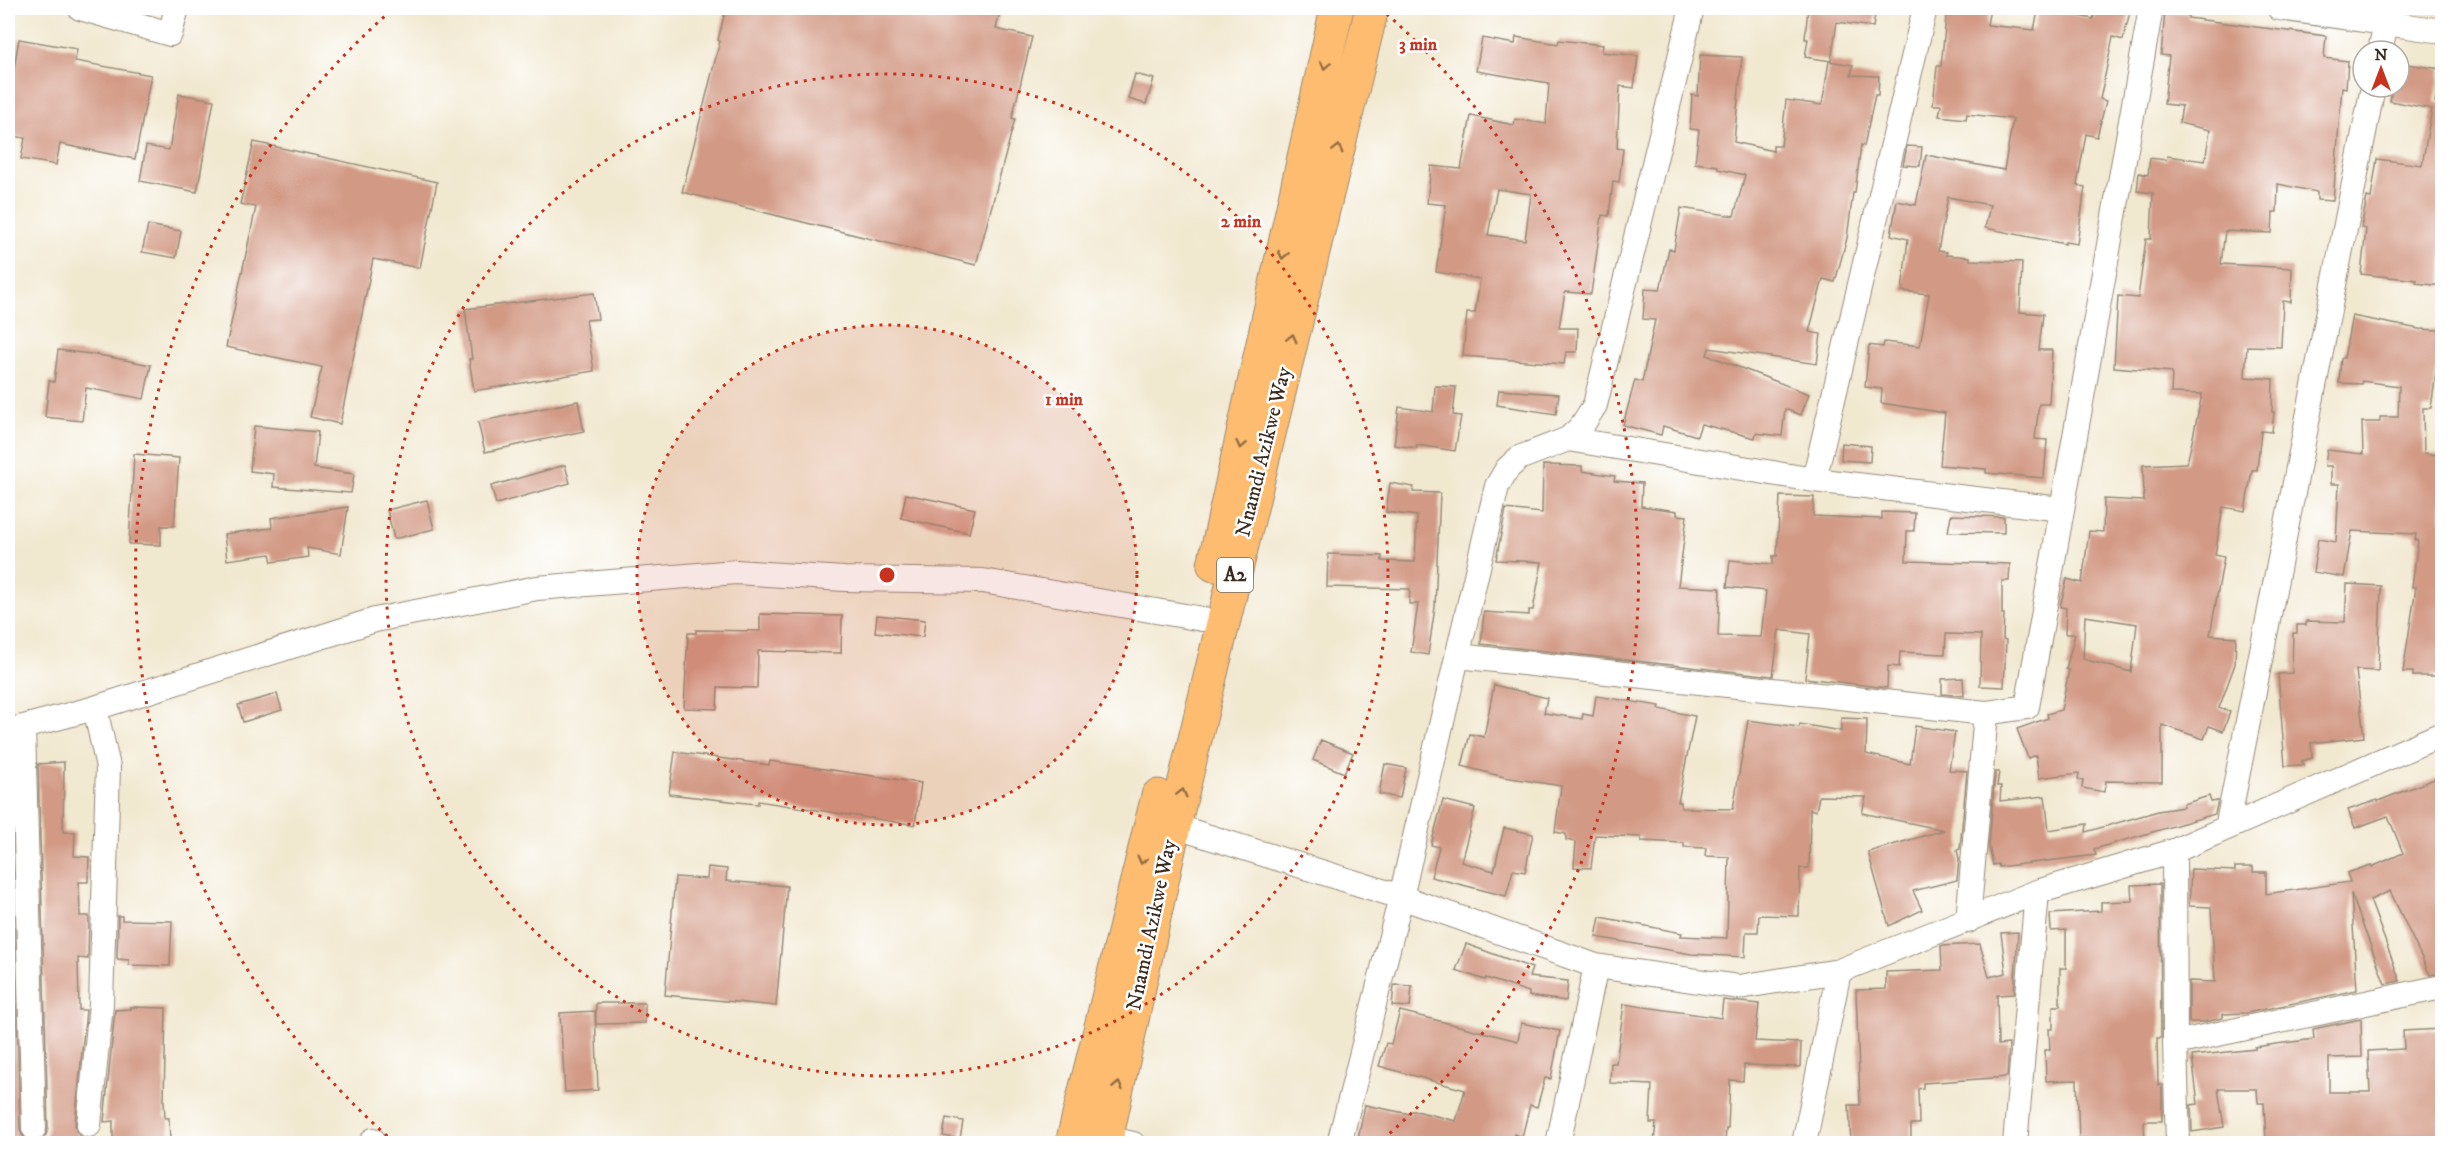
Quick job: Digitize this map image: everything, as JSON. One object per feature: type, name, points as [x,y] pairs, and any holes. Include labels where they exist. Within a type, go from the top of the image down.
[{"type":"highway","name":"Nnamdi Azikwe Way","points":[[1072,1143],[1202,619],[1337,8]]},
{"type":"highway","name":"Nnamdi Azikwe Way","points":[[1115,1142],[1174,826],[1372,8]]},
{"type":"street","points":[[80,8],[171,34],[177,8]]},
{"type":"street","points":[[1339,1143],[1401,897],[1497,486],[1507,469],[1519,458],[1568,439],[1581,427],[1595,405],[1692,8]]},
{"type":"street","points":[[1814,480],[1926,8]]},
{"type":"street","points":[[1458,656],[1986,713],[2027,707],[2151,8]]},
{"type":"street","points":[[2279,8],[2442,31]]},
{"type":"street","points":[[2383,39],[2386,23]]},
{"type":"street","points":[[2226,828],[2371,99]]},
{"type":"street","points":[[1568,439],[1814,480],[2061,509]]},
{"type":"street","points":[[34,1128],[15,729],[95,708],[375,620],[537,588],[736,572],[844,579],[983,581],[1202,619]]},
{"type":"street","points":[[89,1125],[101,1004],[108,767],[95,708]]},
{"type":"street","points":[[1968,921],[1986,713]]},
{"type":"street","points":[[1174,826],[1401,897],[1596,966],[1738,987],[1839,971],[2037,892],[2174,851],[2442,734]]},
{"type":"street","points":[[2174,851],[2178,1143]]},
{"type":"street","points":[[2015,1143],[2037,892]]},
{"type":"street","points":[[1558,1143],[1596,966]]},
{"type":"street","points":[[1804,1143],[1839,971]]},
{"type":"street","points":[[2175,1043],[2442,987]]},
{"type":"building","points":[[726,8],[1001,8],[996,29],[1032,37],[1012,118],[1015,119],[976,265],[682,192],[720,41],[718,40]]},
{"type":"building","points":[[1808,8],[1876,9],[1873,27],[1837,22],[1831,61],[1805,57],[1808,39],[1805,39]]},
{"type":"building","points":[[1947,8],[1990,8],[1987,25],[2034,30],[2038,11],[2049,13],[2050,9],[2093,19],[2096,8],[2131,8],[2123,40],[2113,37],[2100,99],[2106,101],[2097,137],[2086,134],[2077,185],[2085,187],[2077,244],[2065,242],[2065,244],[1985,228],[1990,205],[1948,197],[1938,251],[1947,252],[1946,255],[1970,257],[1970,260],[2022,262],[2020,312],[2043,314],[2039,350],[2052,350],[2049,404],[2039,404],[2035,439],[2047,440],[2044,478],[1986,473],[1986,469],[1940,465],[1945,413],[1881,403],[1882,389],[1865,387],[1869,345],[1883,347],[1884,342],[1920,346],[1929,294],[1902,291],[1908,239],[1891,235],[1897,201],[1916,205],[1926,155],[2004,170],[2013,119],[1967,114],[1966,119],[1939,116],[1941,105],[1933,105],[1937,66],[1941,66]]},
{"type":"building","points":[[2165,12],[2188,13],[2188,18],[2326,36],[2324,58],[2348,61],[2346,88],[2342,87],[2333,201],[2317,200],[2317,192],[2278,184],[2277,212],[2273,212],[2272,233],[2225,231],[2221,264],[2292,268],[2291,302],[2283,301],[2281,347],[2247,346],[2245,377],[2273,379],[2272,432],[2261,431],[2257,470],[2252,470],[2245,511],[2223,507],[2215,555],[2224,557],[2210,635],[2236,637],[2235,664],[2219,708],[2230,712],[2223,731],[2209,726],[2204,739],[2162,725],[2162,782],[2106,781],[2104,792],[2082,788],[2083,780],[2078,779],[2079,773],[2039,778],[2036,755],[2028,758],[2017,729],[2048,718],[2047,714],[2061,710],[2069,670],[2066,669],[2075,634],[2065,634],[2066,608],[2060,607],[2067,579],[2082,583],[2089,531],[2103,532],[2104,499],[2144,501],[2143,465],[2187,463],[2193,437],[2202,394],[2171,393],[2172,372],[2114,367],[2118,296],[2138,298],[2146,239],[2151,239],[2153,193],[2137,191],[2139,173],[2148,175],[2150,158],[2166,160],[2167,156],[2205,161],[2210,130],[2179,123],[2182,106],[2164,104],[2169,56],[2161,55]],"holes":[[[2085,616],[2137,624],[2131,672],[2083,659]]]},
{"type":"building","points":[[1516,37],[1558,44],[1559,40],[1603,45],[1602,52],[1638,56],[1634,88],[1620,86],[1617,148],[1623,149],[1619,182],[1613,181],[1609,216],[1602,215],[1591,294],[1565,292],[1559,328],[1578,328],[1577,352],[1566,352],[1564,364],[1463,356],[1467,313],[1475,313],[1480,279],[1436,272],[1446,205],[1427,203],[1431,166],[1461,169],[1471,116],[1514,125],[1515,119],[1546,124],[1549,83],[1476,71],[1482,38],[1515,44]],"holes":[[[1497,189],[1531,194],[1525,240],[1488,235]]]},
{"type":"building","points":[[19,39],[77,49],[75,61],[151,75],[135,159],[60,144],[56,165],[21,159],[25,138],[8,135],[8,102]]},
{"type":"building","points":[[1700,55],[1742,57],[1734,142],[1773,151],[1773,146],[1781,146],[1786,100],[1822,105],[1829,61],[1853,65],[1851,75],[1879,76],[1878,95],[1875,95],[1864,146],[1861,145],[1847,238],[1835,282],[1823,279],[1809,332],[1821,334],[1817,364],[1709,348],[1707,355],[1809,394],[1801,415],[1785,409],[1782,436],[1756,433],[1755,438],[1701,424],[1697,436],[1663,426],[1661,435],[1623,425],[1635,380],[1642,382],[1655,320],[1643,319],[1645,289],[1660,290],[1669,249],[1674,250],[1681,208],[1734,216],[1745,175],[1718,169],[1718,166],[1695,163],[1699,130],[1690,129],[1692,95],[1698,96]]},
{"type":"building","points":[[2411,65],[2441,69],[2435,102],[2442,102],[2442,286],[2416,283],[2417,280],[2361,274],[2366,229],[2361,228],[2367,197],[2371,198],[2377,159],[2422,165],[2432,109],[2390,101],[2390,99],[2411,99]]},
{"type":"building","points":[[1135,74],[1154,79],[1146,104],[1128,99]]},
{"type":"building","points":[[179,94],[214,100],[197,192],[140,181],[146,146],[169,150]]},
{"type":"building","points":[[254,142],[437,182],[420,268],[373,259],[340,424],[310,417],[322,367],[226,347],[256,207],[240,204]]},
{"type":"building","points":[[1907,146],[1922,147],[1920,166],[1903,165]]},
{"type":"building","points":[[148,225],[181,231],[176,258],[142,252]]},
{"type":"building","points":[[594,293],[598,319],[586,320],[594,371],[474,391],[465,309]]},
{"type":"building","points":[[2352,316],[2419,329],[2439,330],[2438,359],[2431,408],[2423,408],[2424,453],[2442,456],[2442,676],[2413,676],[2413,672],[2403,672],[2416,587],[2412,587],[2418,540],[2415,540],[2416,534],[2352,531],[2344,577],[2313,572],[2318,539],[2336,542],[2339,484],[2331,484],[2331,466],[2325,466],[2327,450],[2363,454],[2362,422],[2380,422],[2380,417],[2398,417],[2399,386],[2362,381],[2362,384],[2339,383],[2341,358],[2344,358]]},
{"type":"building","points":[[58,350],[151,365],[144,399],[86,388],[82,421],[45,417],[49,381],[54,382]]},
{"type":"building","points":[[1435,386],[1456,387],[1453,415],[1461,416],[1455,451],[1417,445],[1417,448],[1394,445],[1399,407],[1433,412]]},
{"type":"building","points":[[1499,390],[1559,394],[1556,414],[1497,405]]},
{"type":"building","points":[[578,401],[584,431],[485,452],[478,422]]},
{"type":"building","points":[[254,426],[318,432],[314,468],[354,474],[351,493],[273,487],[274,474],[250,471]]},
{"type":"building","points":[[1842,443],[1871,446],[1870,462],[1841,460]]},
{"type":"building","points":[[134,454],[179,458],[174,526],[161,526],[161,545],[129,544]]},
{"type":"building","points":[[565,465],[570,483],[496,504],[491,486]]},
{"type":"building","points":[[1543,465],[1582,466],[1582,471],[1615,476],[1614,481],[1642,483],[1641,506],[1677,511],[1677,515],[1687,516],[1678,586],[1720,588],[1718,636],[1761,637],[1766,591],[1727,587],[1730,560],[1773,564],[1773,556],[1777,556],[1780,496],[1814,497],[1813,516],[1882,519],[1882,512],[1915,513],[1914,531],[1907,531],[1906,561],[2010,564],[2009,581],[2002,581],[2003,639],[2006,640],[2004,687],[1980,686],[1981,635],[1946,634],[1945,654],[1900,652],[1899,667],[1888,666],[1887,688],[1805,678],[1810,634],[1779,630],[1773,676],[1481,644],[1484,612],[1529,615],[1529,610],[1533,610],[1542,562],[1496,560],[1506,509],[1542,513]]},
{"type":"building","points":[[1390,483],[1414,487],[1413,492],[1440,493],[1435,607],[1428,655],[1411,652],[1418,604],[1409,604],[1410,589],[1327,587],[1328,554],[1382,556],[1382,561],[1415,562],[1417,516],[1386,512]]},
{"type":"building","points":[[906,494],[975,509],[969,533],[901,518]]},
{"type":"building","points":[[427,500],[434,529],[394,539],[387,510]]},
{"type":"building","points":[[348,507],[341,554],[307,548],[308,557],[272,562],[270,554],[227,560],[224,534],[272,528],[271,518]]},
{"type":"building","points":[[1951,515],[2004,517],[2004,533],[1948,532]]},
{"type":"building","points":[[2347,584],[2381,586],[2378,671],[2356,670],[2364,737],[2311,743],[2312,758],[2302,761],[2303,765],[2285,766],[2278,674],[2292,673],[2293,633],[2297,633],[2297,625],[2306,625],[2306,621],[2345,622]]},
{"type":"building","points":[[760,614],[842,616],[841,653],[758,651],[757,688],[718,687],[717,709],[684,708],[688,633],[696,633],[696,630],[760,631]]},
{"type":"building","points":[[877,615],[925,620],[923,637],[875,632]]},
{"type":"building","points":[[1963,678],[1964,696],[1942,694],[1942,679]]},
{"type":"building","points":[[1494,685],[1547,698],[1544,713],[1582,719],[1583,714],[1593,716],[1596,696],[1660,706],[1659,709],[1695,716],[1678,802],[1681,802],[1681,808],[1733,809],[1748,720],[1799,727],[1800,724],[1841,731],[1841,718],[1867,719],[1866,754],[1910,764],[1915,726],[1955,732],[1949,770],[1967,771],[1960,849],[1957,850],[1959,859],[1957,880],[1913,891],[1922,910],[1889,926],[1868,852],[1944,830],[1862,813],[1866,797],[1819,796],[1816,811],[1810,809],[1809,868],[1800,868],[1799,916],[1759,915],[1758,932],[1746,932],[1745,957],[1691,954],[1596,937],[1600,917],[1682,933],[1681,936],[1727,938],[1729,857],[1705,856],[1706,848],[1684,847],[1684,843],[1641,841],[1641,837],[1595,835],[1591,868],[1574,867],[1576,842],[1566,840],[1566,834],[1555,832],[1561,786],[1504,777],[1462,766],[1470,734],[1484,737]]},
{"type":"building","points":[[277,694],[282,710],[243,722],[238,705]]},
{"type":"building","points":[[1321,740],[1353,753],[1344,773],[1313,760]]},
{"type":"building","points":[[675,752],[769,765],[770,761],[921,783],[915,825],[758,801],[758,804],[669,794]]},
{"type":"building","points":[[64,762],[63,832],[75,832],[74,856],[89,857],[88,882],[79,882],[80,916],[89,916],[88,959],[78,958],[79,1010],[86,1010],[75,1124],[76,1131],[81,1137],[81,1143],[8,1143],[8,766],[10,766],[20,1128],[27,1140],[35,1142],[46,1135],[48,1128],[38,764]]},
{"type":"building","points":[[1385,764],[1406,768],[1400,798],[1379,794]]},
{"type":"building","points":[[1995,772],[1999,772],[1997,786],[2001,786],[2000,801],[2045,796],[2049,830],[2087,824],[2086,832],[2158,811],[2183,807],[2183,804],[2209,796],[2211,802],[2218,801],[2215,814],[2094,849],[2096,855],[1999,867],[1998,864],[1993,865],[1989,846]]},
{"type":"building","points":[[2442,776],[2442,973],[2430,975],[2390,891],[2370,900],[2400,981],[2385,984],[2351,893],[2357,990],[2247,1013],[2223,1014],[2223,1018],[2204,1022],[2189,1022],[2189,981],[2215,982],[2211,907],[2189,906],[2191,869],[2235,871],[2235,867],[2253,867],[2253,872],[2266,872],[2266,894],[2350,882],[2347,873],[2371,865],[2372,867],[2403,853],[2388,816],[2355,828],[2348,810]]},
{"type":"building","points":[[1443,800],[1475,808],[1461,862],[1494,871],[1504,828],[1533,834],[1525,872],[1513,870],[1506,896],[1431,877],[1439,847],[1431,845]]},
{"type":"building","points":[[708,867],[727,869],[726,881],[787,886],[776,1006],[665,995],[675,877],[707,879]]},
{"type":"building","points":[[2160,884],[2161,1038],[2157,1038],[2158,1085],[2162,1085],[2162,1121],[2144,1121],[2145,1143],[2079,1143],[2077,1080],[2046,1081],[2045,1050],[2050,1050],[2049,1029],[2053,1029],[2053,1006],[2060,1006],[2060,968],[2066,968],[2066,930],[2051,931],[2050,914],[2101,911],[2101,902],[2132,901],[2131,885]]},
{"type":"building","points":[[118,916],[122,916],[122,920],[172,921],[170,966],[129,965],[129,960],[117,959]]},
{"type":"building","points":[[2018,932],[2014,994],[1997,995],[1998,1045],[2009,1044],[2007,1077],[1923,1083],[1923,1088],[1918,1089],[1919,1124],[1911,1124],[1911,1143],[1851,1143],[1849,1105],[1860,1105],[1856,990],[1886,989],[1886,972],[1942,970],[1941,946],[1980,944],[1989,977],[2006,973],[2001,933]]},
{"type":"building","points":[[1466,944],[1532,968],[1529,977],[1568,981],[1566,1001],[1529,996],[1529,992],[1456,970]]},
{"type":"building","points":[[1394,985],[1412,986],[1410,1007],[1392,1006]]},
{"type":"building","points":[[1723,1000],[1759,1004],[1755,1041],[1801,1043],[1800,1067],[1744,1065],[1743,1081],[1730,1080],[1728,1128],[1726,1128],[1725,1143],[1654,1143],[1656,1123],[1650,1123],[1652,1085],[1610,1083],[1611,1063],[1616,1063],[1624,1004],[1721,1018]]},
{"type":"building","points":[[596,1003],[645,1003],[645,1023],[596,1024]]},
{"type":"building","points":[[131,1007],[166,1008],[164,1101],[165,1118],[169,1118],[170,1142],[113,1143],[113,1121],[104,1122],[115,1010],[131,1009]]},
{"type":"building","points":[[595,1011],[598,1090],[565,1092],[560,1013]]},
{"type":"building","points":[[1400,1011],[1518,1041],[1521,1023],[1560,1031],[1551,1079],[1545,1078],[1537,1107],[1530,1105],[1522,1137],[1514,1134],[1512,1143],[1357,1143],[1365,1105],[1410,1114],[1410,1111],[1416,1111],[1456,1121],[1465,1090],[1379,1066],[1386,1043],[1391,1044]]},
{"type":"building","points":[[2361,1019],[2362,1057],[2329,1058],[2329,1092],[2370,1092],[2368,1051],[2404,1049],[2403,1031],[2442,1029],[2442,1143],[2266,1143],[2264,1103],[2258,1103],[2257,1089],[2218,1089],[2224,1127],[2192,1132],[2191,1105],[2198,1104],[2192,1056],[2314,1039],[2313,1029]]},
{"type":"building","points":[[946,1118],[963,1121],[960,1139],[943,1136]]}]
